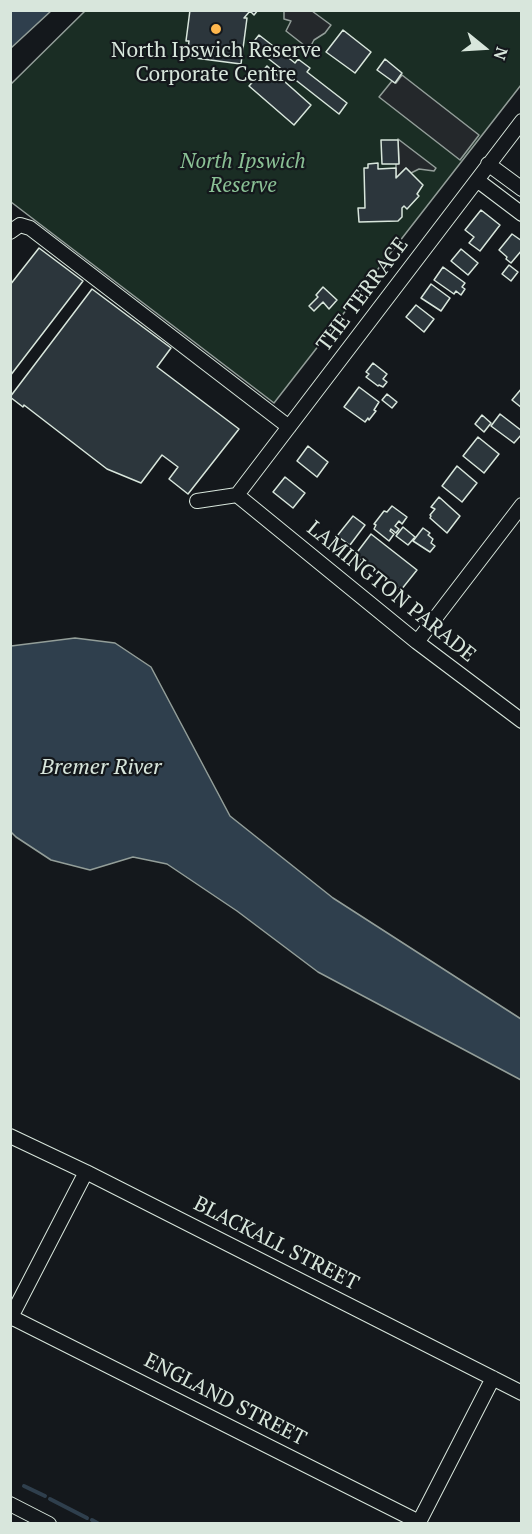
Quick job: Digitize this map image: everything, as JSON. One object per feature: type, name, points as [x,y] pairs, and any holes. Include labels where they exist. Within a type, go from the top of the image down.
[{"type":"street","name":"THE TERRACE","points":[[237,495],[522,121]]},
{"type":"street","points":[[489,164],[518,186],[503,200]]},
{"type":"street","points":[[477,180],[522,214]]},
{"type":"street","points":[[10,232],[20,225],[30,228],[289,427]]},
{"type":"street","points":[[197,501],[237,495]]},
{"type":"street","name":"LAMINGTON PARADE","points":[[237,495],[417,642],[522,721]]},
{"type":"street","points":[[417,642],[522,505]]},
{"type":"street","name":"BLACKALL STREET","points":[[10,1136],[86,1172],[522,1393]]},
{"type":"street","points":[[11,1318],[86,1172]]},
{"type":"street","name":"ENGLAND STREET","points":[[11,1318],[419,1523]]},
{"type":"street","points":[[419,1523],[492,1378]]},
{"type":"street","points":[[10,1504],[49,1524]]},
{"type":"green space","name":"North Ipswich Reserve","points":[[85,11],[521,11],[521,85],[274,403],[11,202],[10,85]]},
{"type":"shaded area","points":[[284,11],[312,11],[331,25],[325,33],[314,40],[309,49],[286,31],[291,21],[284,19]]},
{"type":"shaded area","points":[[402,75],[479,135],[460,160],[379,97],[392,81],[396,83]]},
{"type":"shaded area","points":[[398,139],[436,168],[434,171],[419,169],[411,173],[406,168],[396,178],[396,164],[399,163]]},
{"type":"water","points":[[11,10],[51,10],[51,11],[11,48]]},
{"type":"water","name":"Bremer River","points":[[75,638],[115,643],[151,667],[230,816],[333,898],[521,1019],[521,1080],[318,972],[237,911],[167,864],[133,857],[90,870],[51,860],[16,837],[10,831],[11,646]]},
{"type":"building","name":"North Ipswich Reserve Corporate Centre","points":[[190,10],[258,10],[254,15],[250,11],[244,18],[247,18],[241,64],[187,57],[189,41],[186,41]]},
{"type":"building","points":[[343,30],[371,52],[355,73],[326,52]]},
{"type":"building","points":[[259,35],[295,63],[298,59],[310,68],[307,72],[347,103],[339,114],[251,45]]},
{"type":"building","points":[[385,59],[402,73],[395,83],[377,70]]},
{"type":"building","points":[[267,66],[311,105],[294,125],[249,86]]},
{"type":"building","points":[[381,140],[398,140],[399,164],[382,164]]},
{"type":"building","points":[[378,163],[378,169],[396,168],[396,178],[406,168],[423,185],[417,194],[419,196],[407,209],[404,206],[402,208],[402,217],[398,221],[359,222],[358,208],[365,208],[364,168],[368,168],[368,164]]},
{"type":"building","points":[[481,210],[500,225],[480,251],[469,243],[474,237],[465,230]]},
{"type":"building","points":[[512,234],[522,241],[522,250],[511,263],[499,250]]},
{"type":"building","points":[[39,248],[83,281],[10,376],[10,285]]},
{"type":"building","points":[[461,249],[478,263],[468,275],[451,261]]},
{"type":"building","points":[[509,265],[518,272],[511,281],[502,274]]},
{"type":"building","points":[[443,267],[465,283],[462,287],[465,289],[461,295],[456,291],[454,294],[434,280]]},
{"type":"building","points":[[431,284],[450,298],[441,311],[421,298]]},
{"type":"building","points":[[323,287],[337,300],[329,309],[323,302],[314,311],[309,306],[318,297],[316,295]]},
{"type":"building","points":[[92,289],[171,348],[157,367],[239,429],[188,494],[169,479],[178,467],[162,455],[141,483],[107,469],[24,405],[23,407],[10,397]]},
{"type":"building","points":[[416,305],[434,319],[424,332],[406,317]]},
{"type":"building","points":[[373,363],[387,374],[383,379],[387,382],[383,387],[366,377],[369,374],[366,372]]},
{"type":"building","points":[[359,387],[379,402],[374,410],[376,411],[365,422],[344,407]]},
{"type":"building","points":[[522,388],[522,408],[512,400]]},
{"type":"building","points":[[387,394],[397,402],[392,408],[382,400]]},
{"type":"building","points":[[500,414],[522,431],[514,443],[491,426]]},
{"type":"building","points":[[482,415],[491,423],[484,432],[475,424]]},
{"type":"building","points":[[478,437],[499,454],[484,473],[463,456]]},
{"type":"building","points":[[308,446],[328,462],[317,477],[297,461]]},
{"type":"building","points":[[457,466],[477,483],[462,502],[442,486]]},
{"type":"building","points":[[285,477],[305,493],[293,508],[273,492]]},
{"type":"building","points":[[439,497],[460,516],[447,533],[430,518],[435,509],[431,507]]},
{"type":"building","points":[[392,506],[407,517],[402,524],[399,521],[395,526],[399,529],[396,533],[391,529],[390,531],[394,534],[389,541],[374,529],[376,525],[374,524],[384,511],[387,512]]},
{"type":"building","points":[[353,516],[365,525],[350,545],[337,536]]},
{"type":"building","points":[[403,527],[415,537],[408,545],[396,536]]},
{"type":"building","points":[[423,528],[430,533],[428,535],[433,539],[431,543],[435,546],[430,552],[413,541]]},
{"type":"building","points":[[371,534],[417,570],[401,590],[355,555]]},
{"type":"waterway","points":[[24,1486],[45,1496]]},
{"type":"waterway","points":[[50,1499],[87,1518]]},
{"type":"waterway","points":[[92,1520],[99,1524]]},
{"type":"place","name":"North Ipswich Reserve Corporate Centre","points":[[216,29]]}]
